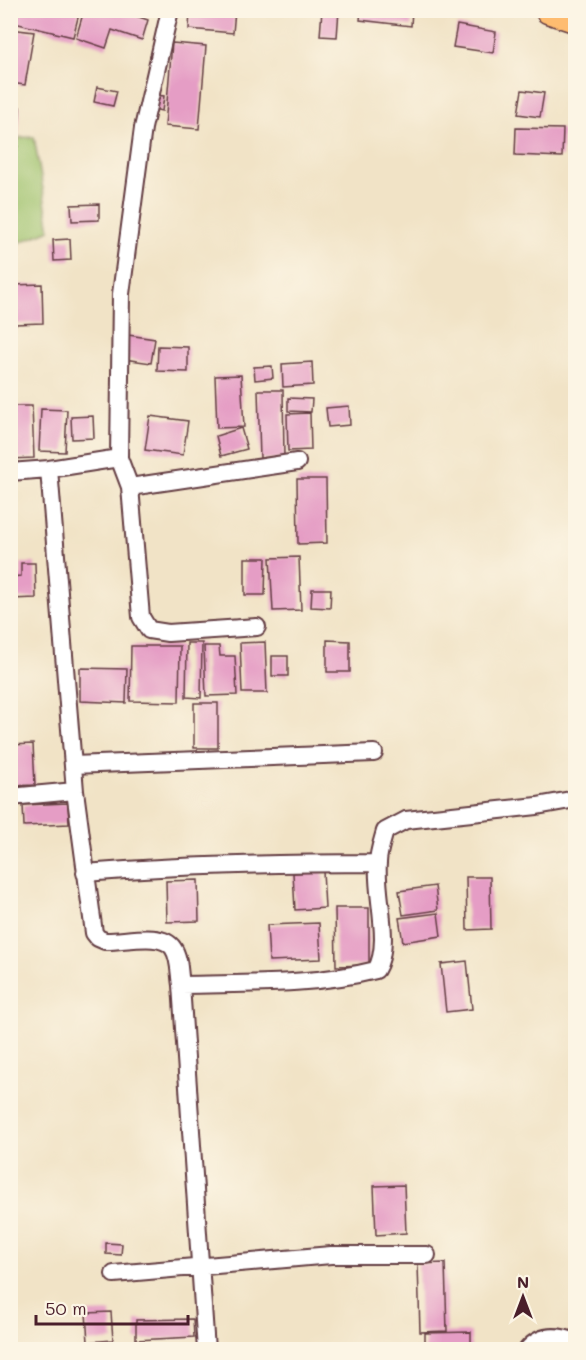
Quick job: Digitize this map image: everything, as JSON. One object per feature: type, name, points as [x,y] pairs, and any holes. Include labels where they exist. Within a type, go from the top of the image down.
[{"type":"main road","points":[[549,10],[576,19]]},
{"type":"street","points":[[170,10],[143,128],[121,294],[119,458],[130,488],[141,617],[149,630],[168,633],[257,627]]},
{"type":"street","points":[[10,472],[50,469],[119,458]]},
{"type":"street","points":[[130,488],[297,462]]},
{"type":"street","points":[[50,469],[75,791],[94,933],[98,938],[114,942],[155,938],[173,947],[177,956],[181,985],[206,1350]]},
{"type":"street","points":[[73,765],[374,753]]},
{"type":"street","points":[[10,797],[75,791]]},
{"type":"street","points":[[181,985],[347,978],[376,970],[381,962],[383,944],[378,863],[385,831],[406,820],[537,806],[576,799]]},
{"type":"street","points":[[85,873],[157,867],[258,863],[378,863]]},
{"type":"street","points":[[114,1274],[331,1255],[427,1255]]},
{"type":"street","points":[[527,1350],[533,1343],[545,1337],[558,1337],[576,1342]]},
{"type":"green space","points":[[34,137],[50,230],[11,246],[10,138]]},
{"type":"building","points":[[10,10],[80,10],[73,37],[10,22]]},
{"type":"building","points":[[84,10],[118,10],[148,20],[142,40],[112,30],[106,48],[76,38]]},
{"type":"building","points":[[190,10],[235,10],[233,33],[189,29]]},
{"type":"building","points":[[322,10],[339,10],[337,37],[320,36]]},
{"type":"building","points":[[361,10],[412,10],[411,26],[360,20]]},
{"type":"building","points":[[457,25],[496,32],[493,53],[453,47]]},
{"type":"building","points":[[10,29],[34,32],[25,85],[10,83]]},
{"type":"building","points":[[172,43],[206,46],[199,129],[165,126]]},
{"type":"building","points":[[97,87],[117,91],[113,106],[94,102]]},
{"type":"building","points":[[522,90],[544,93],[540,117],[518,114]]},
{"type":"building","points":[[155,95],[164,96],[162,111],[153,109]]},
{"type":"building","points":[[10,107],[20,107],[18,146],[10,145]]},
{"type":"building","points":[[516,128],[563,129],[562,157],[515,155]]},
{"type":"building","points":[[99,204],[99,220],[72,221],[71,205]]},
{"type":"building","points":[[70,239],[71,260],[54,261],[53,240]]},
{"type":"building","points":[[42,284],[43,323],[14,324],[13,285]]},
{"type":"building","points":[[128,335],[155,339],[151,363],[124,359]]},
{"type":"building","points":[[158,346],[188,347],[188,372],[157,371]]},
{"type":"building","points":[[10,351],[12,351],[15,402],[10,402]]},
{"type":"building","points":[[312,362],[313,385],[283,387],[282,364]]},
{"type":"building","points":[[272,366],[273,378],[255,380],[254,367]]},
{"type":"building","points":[[241,375],[244,427],[217,428],[215,376]]},
{"type":"building","points":[[258,390],[283,390],[284,459],[260,459]]},
{"type":"building","points":[[288,398],[312,399],[311,412],[288,411]]},
{"type":"building","points":[[10,406],[32,406],[34,458],[10,459]]},
{"type":"building","points":[[349,406],[350,425],[328,427],[326,408]]},
{"type":"building","points":[[41,409],[67,410],[65,452],[39,451]]},
{"type":"building","points":[[310,413],[311,450],[288,451],[287,414]]},
{"type":"building","points":[[93,416],[94,438],[72,439],[71,417]]},
{"type":"building","points":[[150,416],[188,421],[183,455],[145,450]]},
{"type":"building","points":[[241,428],[247,449],[221,456],[216,436]]},
{"type":"building","points":[[297,479],[326,479],[327,543],[298,544]]},
{"type":"building","points":[[299,557],[301,610],[273,611],[270,558]]},
{"type":"building","points":[[245,558],[266,558],[265,595],[245,595]]},
{"type":"building","points":[[21,563],[35,563],[36,598],[10,599],[10,577],[21,576]]},
{"type":"building","points":[[312,589],[331,589],[330,608],[311,607]]},
{"type":"building","points":[[327,640],[350,641],[350,672],[327,672]]},
{"type":"building","points":[[265,642],[267,693],[242,693],[240,643]]},
{"type":"building","points":[[187,643],[202,643],[201,698],[186,697]]},
{"type":"building","points":[[131,646],[180,646],[179,702],[130,701]]},
{"type":"building","points":[[204,646],[219,646],[220,656],[235,656],[237,695],[206,696]]},
{"type":"building","points":[[272,656],[288,656],[288,676],[272,676]]},
{"type":"building","points":[[80,668],[127,669],[126,703],[80,701]]},
{"type":"building","points":[[194,703],[218,703],[218,748],[194,748]]},
{"type":"building","points":[[33,744],[35,785],[10,786],[10,745]]},
{"type":"building","points":[[68,803],[69,824],[24,826],[23,805]]},
{"type":"building","points":[[323,871],[325,908],[295,910],[293,873]]},
{"type":"building","points":[[466,877],[490,877],[491,929],[467,930]]},
{"type":"building","points":[[198,880],[199,921],[167,922],[166,881]]},
{"type":"building","points":[[435,886],[438,910],[403,915],[399,891]]},
{"type":"building","points":[[335,908],[369,908],[369,965],[336,966]]},
{"type":"building","points":[[438,913],[441,936],[403,942],[399,918]]},
{"type":"building","points":[[319,923],[321,959],[269,961],[267,925]]},
{"type":"building","points":[[467,961],[472,1009],[446,1012],[441,964]]},
{"type":"building","points":[[404,1185],[406,1233],[376,1235],[374,1186]]},
{"type":"building","points":[[106,1243],[122,1244],[121,1255],[106,1254]]},
{"type":"building","points":[[445,1263],[447,1331],[420,1332],[418,1264]]},
{"type":"building","points":[[111,1312],[113,1340],[88,1342],[86,1313]]},
{"type":"building","points":[[193,1319],[194,1337],[136,1340],[136,1320]]},
{"type":"building","points":[[471,1332],[471,1350],[425,1350],[425,1333]]}]
